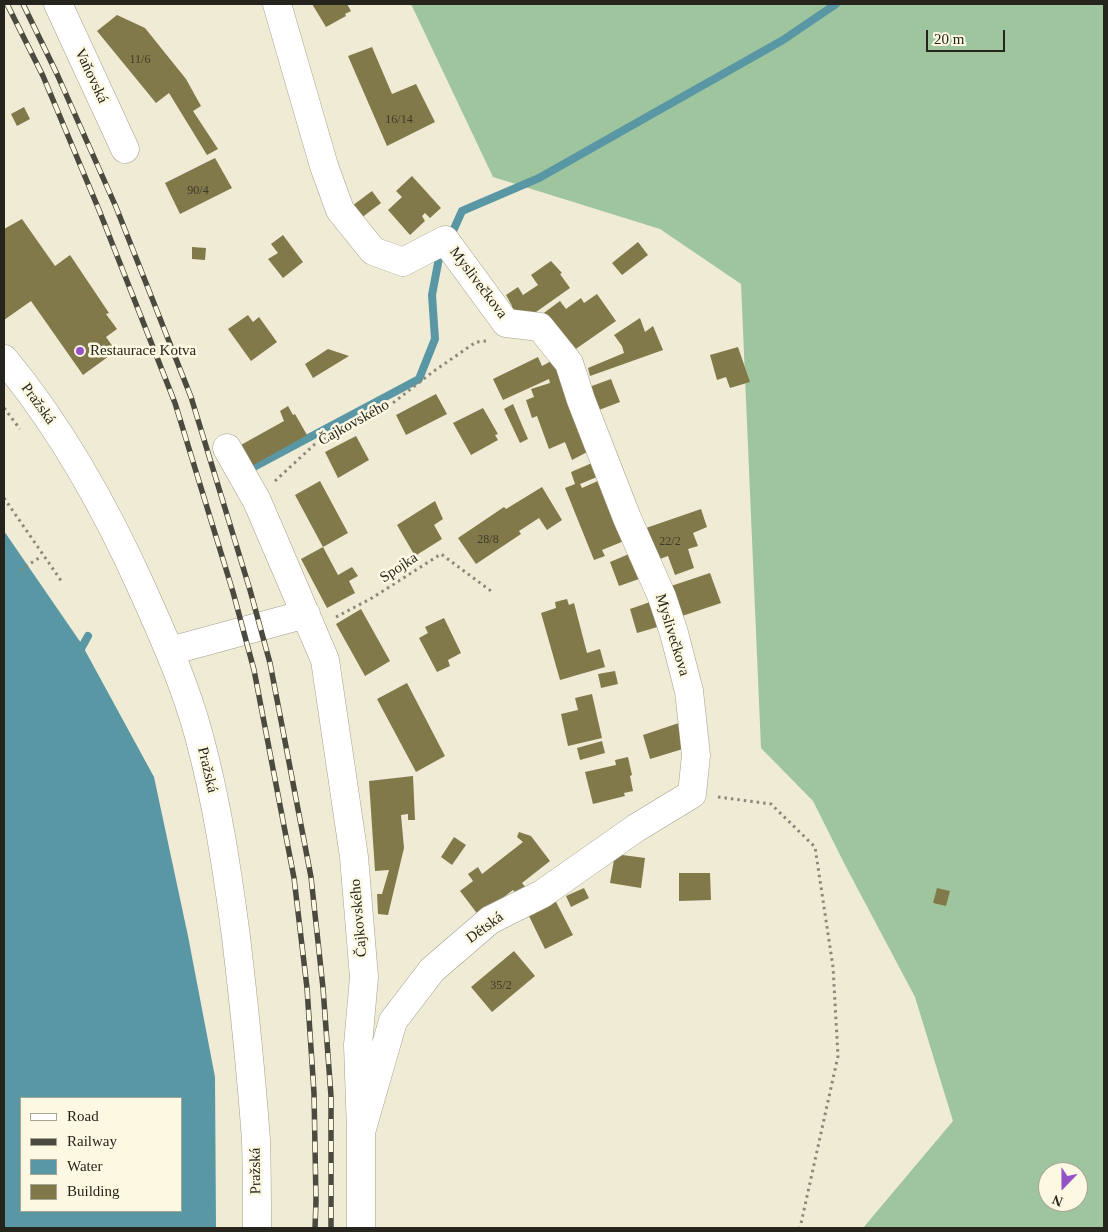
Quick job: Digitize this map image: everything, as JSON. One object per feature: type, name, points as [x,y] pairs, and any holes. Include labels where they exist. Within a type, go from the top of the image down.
[{"type":"street","name":"Vaňovská","points":[[58,4],[124,149]]},
{"type":"street","name":"Myslivečkova","points":[[278,4],[322,157],[340,210],[374,251],[403,262],[446,240],[506,323],[540,327],[569,363],[581,400],[627,518],[662,597],[674,633],[689,691],[696,755],[692,794]]},
{"type":"street","name":"Pražská","points":[[4,359],[60,434],[92,487],[125,550],[170,651],[199,735],[228,874],[245,1010],[256,1142],[257,1228]]},
{"type":"street","points":[[226,448],[257,501]]},
{"type":"street","name":"Čajkovského","points":[[257,501],[325,660],[354,856],[364,977],[358,1045],[361,1132],[361,1228]]},
{"type":"street","points":[[170,651],[309,621]]},
{"type":"street","name":"Dětská","points":[[361,1132],[393,1021],[432,970],[490,920],[542,894],[636,828],[692,794]]},
{"type":"path","name":"Čajkovského","points":[[257,501],[280,476],[316,444],[380,412],[476,342],[494,341]]},
{"type":"path","points":[[4,408],[22,431]]},
{"type":"path","points":[[4,498],[42,556],[62,582]]},
{"type":"path","name":"Spojka","points":[[309,621],[372,598],[441,554],[491,591]]},
{"type":"path","points":[[20,570],[42,556]]},
{"type":"path","points":[[692,794],[771,804],[815,847],[833,967],[838,1056],[800,1228]]},
{"type":"green space","points":[[411,4],[1104,4],[1104,1228],[863,1228],[953,1121],[915,997],[813,801],[761,748],[741,284],[660,229],[493,177]]},
{"type":"water","points":[[4,531],[81,643],[154,777],[188,936],[215,1077],[216,1228],[4,1228]]},
{"type":"building","points":[[312,4],[347,4],[351,11],[345,14],[346,16],[326,27]]},
{"type":"building","points":[[117,15],[145,28],[186,79],[201,106],[193,111],[218,149],[207,155],[169,93],[156,103],[97,31]]},
{"type":"building","points":[[372,47],[392,94],[416,84],[435,122],[387,146],[348,56]]},
{"type":"building","points":[[24,107],[30,119],[17,126],[11,114]]},
{"type":"building","points":[[215,158],[232,188],[180,214],[165,183]]},
{"type":"building","points":[[412,176],[441,208],[430,218],[425,213],[422,216],[425,221],[410,235],[388,210],[402,197],[396,191]]},
{"type":"building","points":[[372,191],[381,203],[361,218],[352,206]]},
{"type":"building","points":[[22,219],[55,266],[70,255],[109,313],[106,314],[117,329],[106,337],[116,351],[83,375],[31,301],[4,320],[4,229]]},
{"type":"building","points":[[283,235],[303,262],[283,278],[268,259],[278,253],[271,244]]},
{"type":"building","points":[[638,242],[648,255],[622,275],[612,263]]},
{"type":"building","points":[[192,247],[206,248],[205,260],[192,259]]},
{"type":"building","points":[[551,261],[562,273],[560,274],[570,288],[519,324],[508,309],[512,306],[506,295],[518,287],[523,295],[538,285],[531,275]]},
{"type":"building","points":[[597,294],[616,321],[570,353],[541,315],[560,301],[566,309],[581,298],[584,303]]},
{"type":"building","points":[[248,315],[253,322],[259,317],[277,342],[251,361],[228,329]]},
{"type":"building","points":[[640,318],[645,332],[653,326],[663,350],[590,376],[588,368],[624,353],[622,346],[614,335]]},
{"type":"building","points":[[738,347],[750,382],[730,388],[726,377],[717,380],[710,355]]},
{"type":"building","points":[[328,349],[349,356],[313,378],[305,364]]},
{"type":"building","points":[[538,357],[542,366],[555,359],[593,449],[572,460],[565,442],[549,449],[537,416],[532,418],[526,400],[534,397],[531,389],[550,383],[549,379],[503,400],[493,379]]},
{"type":"building","points":[[611,379],[620,402],[599,410],[589,387]]},
{"type":"building","points":[[436,394],[447,414],[406,435],[396,415]]},
{"type":"building","points":[[513,404],[528,439],[520,443],[504,409]]},
{"type":"building","points":[[288,406],[307,435],[250,467],[239,446],[284,421],[280,411]]},
{"type":"building","points":[[483,408],[498,434],[495,435],[498,440],[471,455],[453,423]]},
{"type":"building","points":[[356,436],[369,460],[338,478],[325,452]]},
{"type":"building","points":[[592,463],[597,477],[580,484],[582,488],[600,480],[624,541],[602,550],[605,556],[594,560],[565,488],[575,484],[571,472]]},
{"type":"building","points":[[320,481],[348,533],[323,547],[295,495]]},
{"type":"building","points":[[542,487],[562,520],[547,530],[539,518],[519,531],[521,534],[476,564],[458,538],[504,507],[506,509]]},
{"type":"building","points":[[435,501],[443,519],[434,525],[442,539],[415,556],[397,525]]},
{"type":"building","points":[[701,509],[707,527],[693,533],[698,546],[688,549],[694,568],[675,575],[668,556],[657,560],[646,528]]},
{"type":"building","points":[[323,547],[338,575],[352,567],[358,576],[349,581],[355,593],[327,608],[301,559]]},
{"type":"building","points":[[629,554],[639,579],[619,586],[610,562]]},
{"type":"building","points":[[710,573],[721,603],[682,616],[671,586]]},
{"type":"building","points":[[567,599],[569,605],[574,603],[587,653],[600,649],[605,667],[560,680],[541,613],[556,608],[555,602]]},
{"type":"building","points":[[653,601],[661,626],[637,633],[630,609]]},
{"type":"building","points":[[361,609],[390,661],[365,676],[336,624]]},
{"type":"building","points":[[444,618],[461,653],[448,660],[450,666],[437,672],[419,638],[428,633],[425,627]]},
{"type":"building","points":[[615,671],[618,684],[601,688],[598,674]]},
{"type":"building","points":[[407,683],[445,756],[416,772],[377,699]]},
{"type":"building","points":[[592,694],[602,738],[568,746],[561,714],[578,710],[575,698]]},
{"type":"building","points":[[679,723],[686,748],[650,759],[643,735]]},
{"type":"building","points":[[602,741],[605,753],[580,760],[577,748]]},
{"type":"building","points":[[628,757],[633,791],[624,793],[625,796],[593,804],[585,772],[616,765],[615,760]]},
{"type":"building","points":[[413,776],[415,820],[408,820],[408,814],[401,815],[404,848],[388,915],[378,914],[377,894],[382,894],[389,870],[375,871],[369,781]]},
{"type":"building","points":[[519,832],[531,836],[550,861],[522,883],[527,889],[518,896],[513,890],[479,916],[460,891],[473,881],[468,874],[478,867],[482,874],[523,842],[517,837]]},
{"type":"building","points":[[454,837],[466,845],[452,865],[441,857]]},
{"type":"building","points":[[615,854],[645,858],[641,888],[610,883]]},
{"type":"building","points":[[679,873],[710,873],[711,900],[679,901]]},
{"type":"building","points":[[584,888],[589,898],[571,907],[566,896]]},
{"type":"building","points":[[937,888],[950,891],[946,906],[933,903]]},
{"type":"building","points":[[554,898],[573,935],[545,949],[527,912]]},
{"type":"building","points":[[514,951],[535,976],[492,1012],[471,987]]},
{"type":"waterway","points":[[453,231],[462,211],[539,178],[783,40],[836,4]]},
{"type":"waterway","points":[[252,468],[419,379],[435,339],[432,295],[439,258]]},
{"type":"waterway","points":[[78,654],[88,636]]},
{"type":"railway","points":[[7,4],[43,76],[99,210],[175,403],[233,592],[254,670],[294,878],[307,988],[314,1093],[315,1228]]},
{"type":"railway","points":[[23,4],[57,74],[116,207],[191,397],[250,590],[270,663],[311,877],[323,988],[331,1096],[331,1228]]},
{"type":"place","name":"Restaurace Kotva","points":[[80,351]]}]
